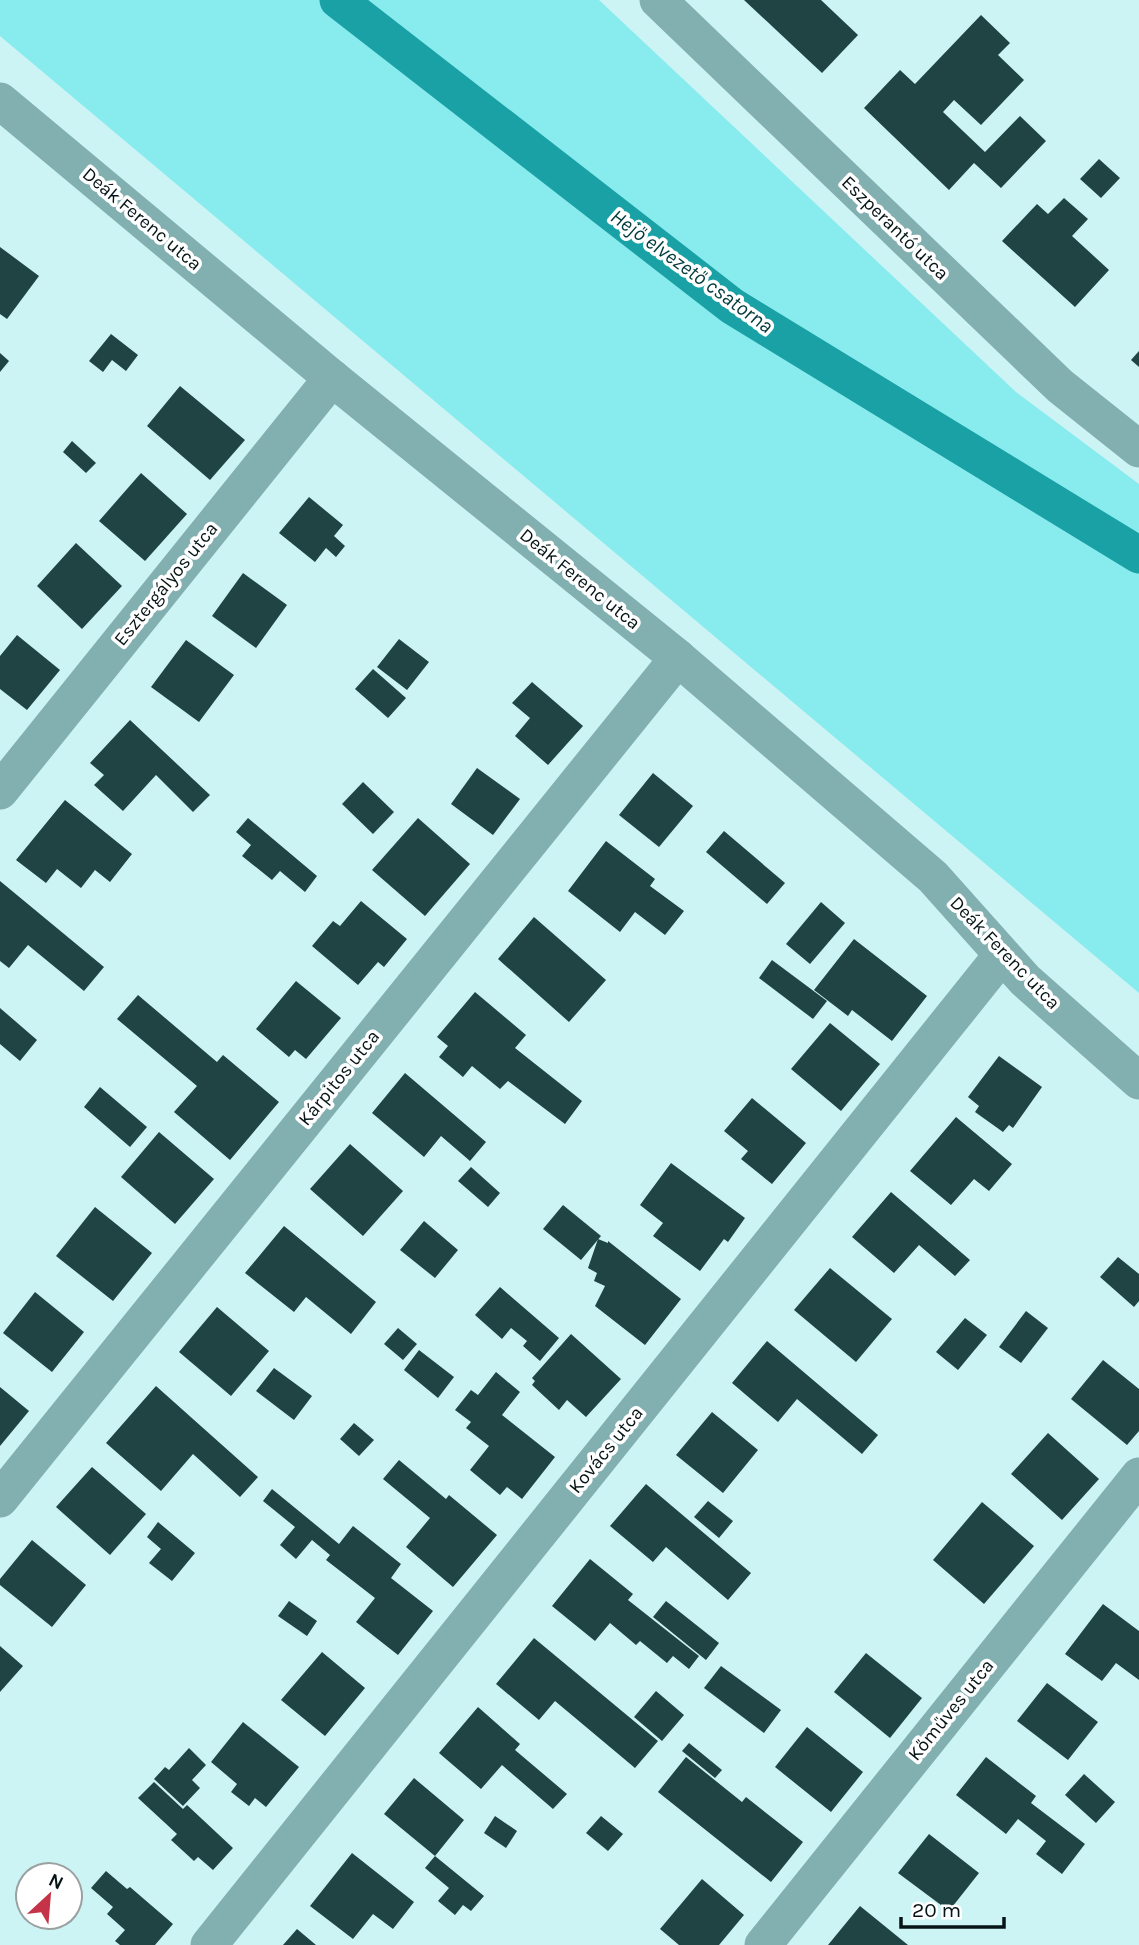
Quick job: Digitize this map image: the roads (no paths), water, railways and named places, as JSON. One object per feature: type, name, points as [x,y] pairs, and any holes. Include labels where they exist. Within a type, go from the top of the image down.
[{"type":"street","name":"Eszperantó utca","points":[[658,0],[1060,386],[1139,449]]},
{"type":"street","name":"Deák Ferenc utca","points":[[6,119],[678,658],[933,877],[1025,979],[1139,1080]]},
{"type":"street","name":"Esztergályos utca","points":[[0,791],[332,378]]},
{"type":"street","name":"Kárpitos utca","points":[[0,1499],[678,658]]},
{"type":"street","name":"Kovács utca","points":[[209,1945],[1002,955]]},
{"type":"street","name":"Kőműves utca","points":[[763,1945],[1139,1476]]},
{"type":"waterway","name":"Hejő elvezető csatorna","points":[[338,0],[732,306],[1139,555]]}]
